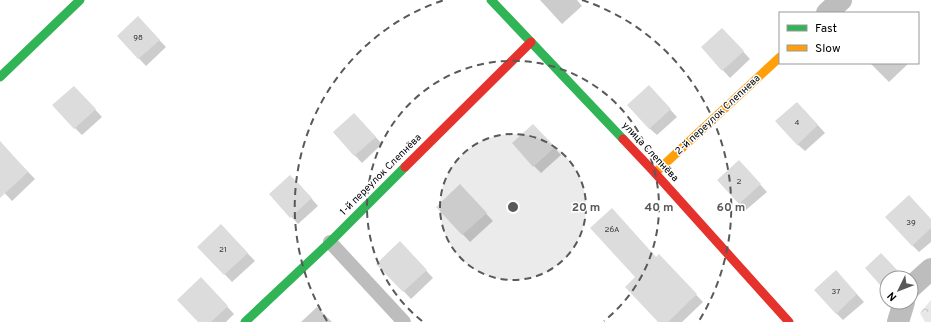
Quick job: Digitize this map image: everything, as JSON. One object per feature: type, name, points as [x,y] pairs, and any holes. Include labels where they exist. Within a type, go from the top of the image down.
[{"type":"street","points":[[0,77],[80,0]]},
{"type":"street","name":"улица Слепнёва","points":[[491,0],[655,173],[789,322]]},
{"type":"street","points":[[828,12],[841,0]]},
{"type":"street","name":"1-й переулок Слепнёва","points":[[246,322],[330,242],[531,42]]},
{"type":"street","name":"2-й переулок Слепнева","points":[[655,173],[779,58]]},
{"type":"street","points":[[919,280],[931,269]]},
{"type":"street","points":[[898,322],[902,310]]},
{"type":"lane","points":[[330,242],[404,322]]},
{"type":"green space","points":[[931,300],[931,322],[925,322],[920,313]]},
{"type":"building","points":[[138,16],[160,40],[138,59],[117,36]]},
{"type":"building","points":[[722,28],[744,51],[722,71],[701,47]]},
{"type":"building","points":[[649,85],[671,109],[649,129],[627,105]]},
{"type":"building","points":[[74,86],[96,109],[74,129],[52,105]]},
{"type":"building","points":[[797,102],[818,125],[797,145],[775,121]]},
{"type":"building","points":[[354,113],[376,137],[354,156],[333,132]]},
{"type":"building","points":[[533,124],[555,147],[533,167],[512,143]]},
{"type":"building","points":[[0,141],[28,172],[0,198]]},
{"type":"building","points":[[739,160],[761,184],[739,204],[717,180]]},
{"type":"building","points":[[290,175],[312,198],[290,218],[269,194]]},
{"type":"building","points":[[460,184],[487,213],[462,235],[436,207]]},
{"type":"building","points":[[909,195],[931,219],[931,228],[912,246],[885,217]]},
{"type":"building","points":[[612,208],[656,257],[659,254],[697,294],[668,322],[658,322],[625,287],[635,277],[590,228]]},
{"type":"building","points":[[221,224],[248,253],[224,275],[197,247]]},
{"type":"building","points":[[400,241],[427,270],[403,292],[376,264]]},
{"type":"building","points":[[881,253],[897,270],[879,270],[879,284],[865,268]]},
{"type":"building","points":[[836,270],[857,294],[836,314],[814,290]]},
{"type":"building","points":[[201,277],[228,306],[211,322],[198,322],[177,300]]},
{"type":"traffic: fast","points":[[0,77],[80,0]]},
{"type":"traffic: fast","points":[[491,0],[623,139]]},
{"type":"traffic: fast","points":[[245,322],[330,242],[405,167]]},
{"type":"traffic: slow","points":[[655,173],[779,58]]},
{"type":"traffic: jam","points":[[405,167],[531,42]]},
{"type":"traffic: jam","points":[[623,139],[789,322]]}]
